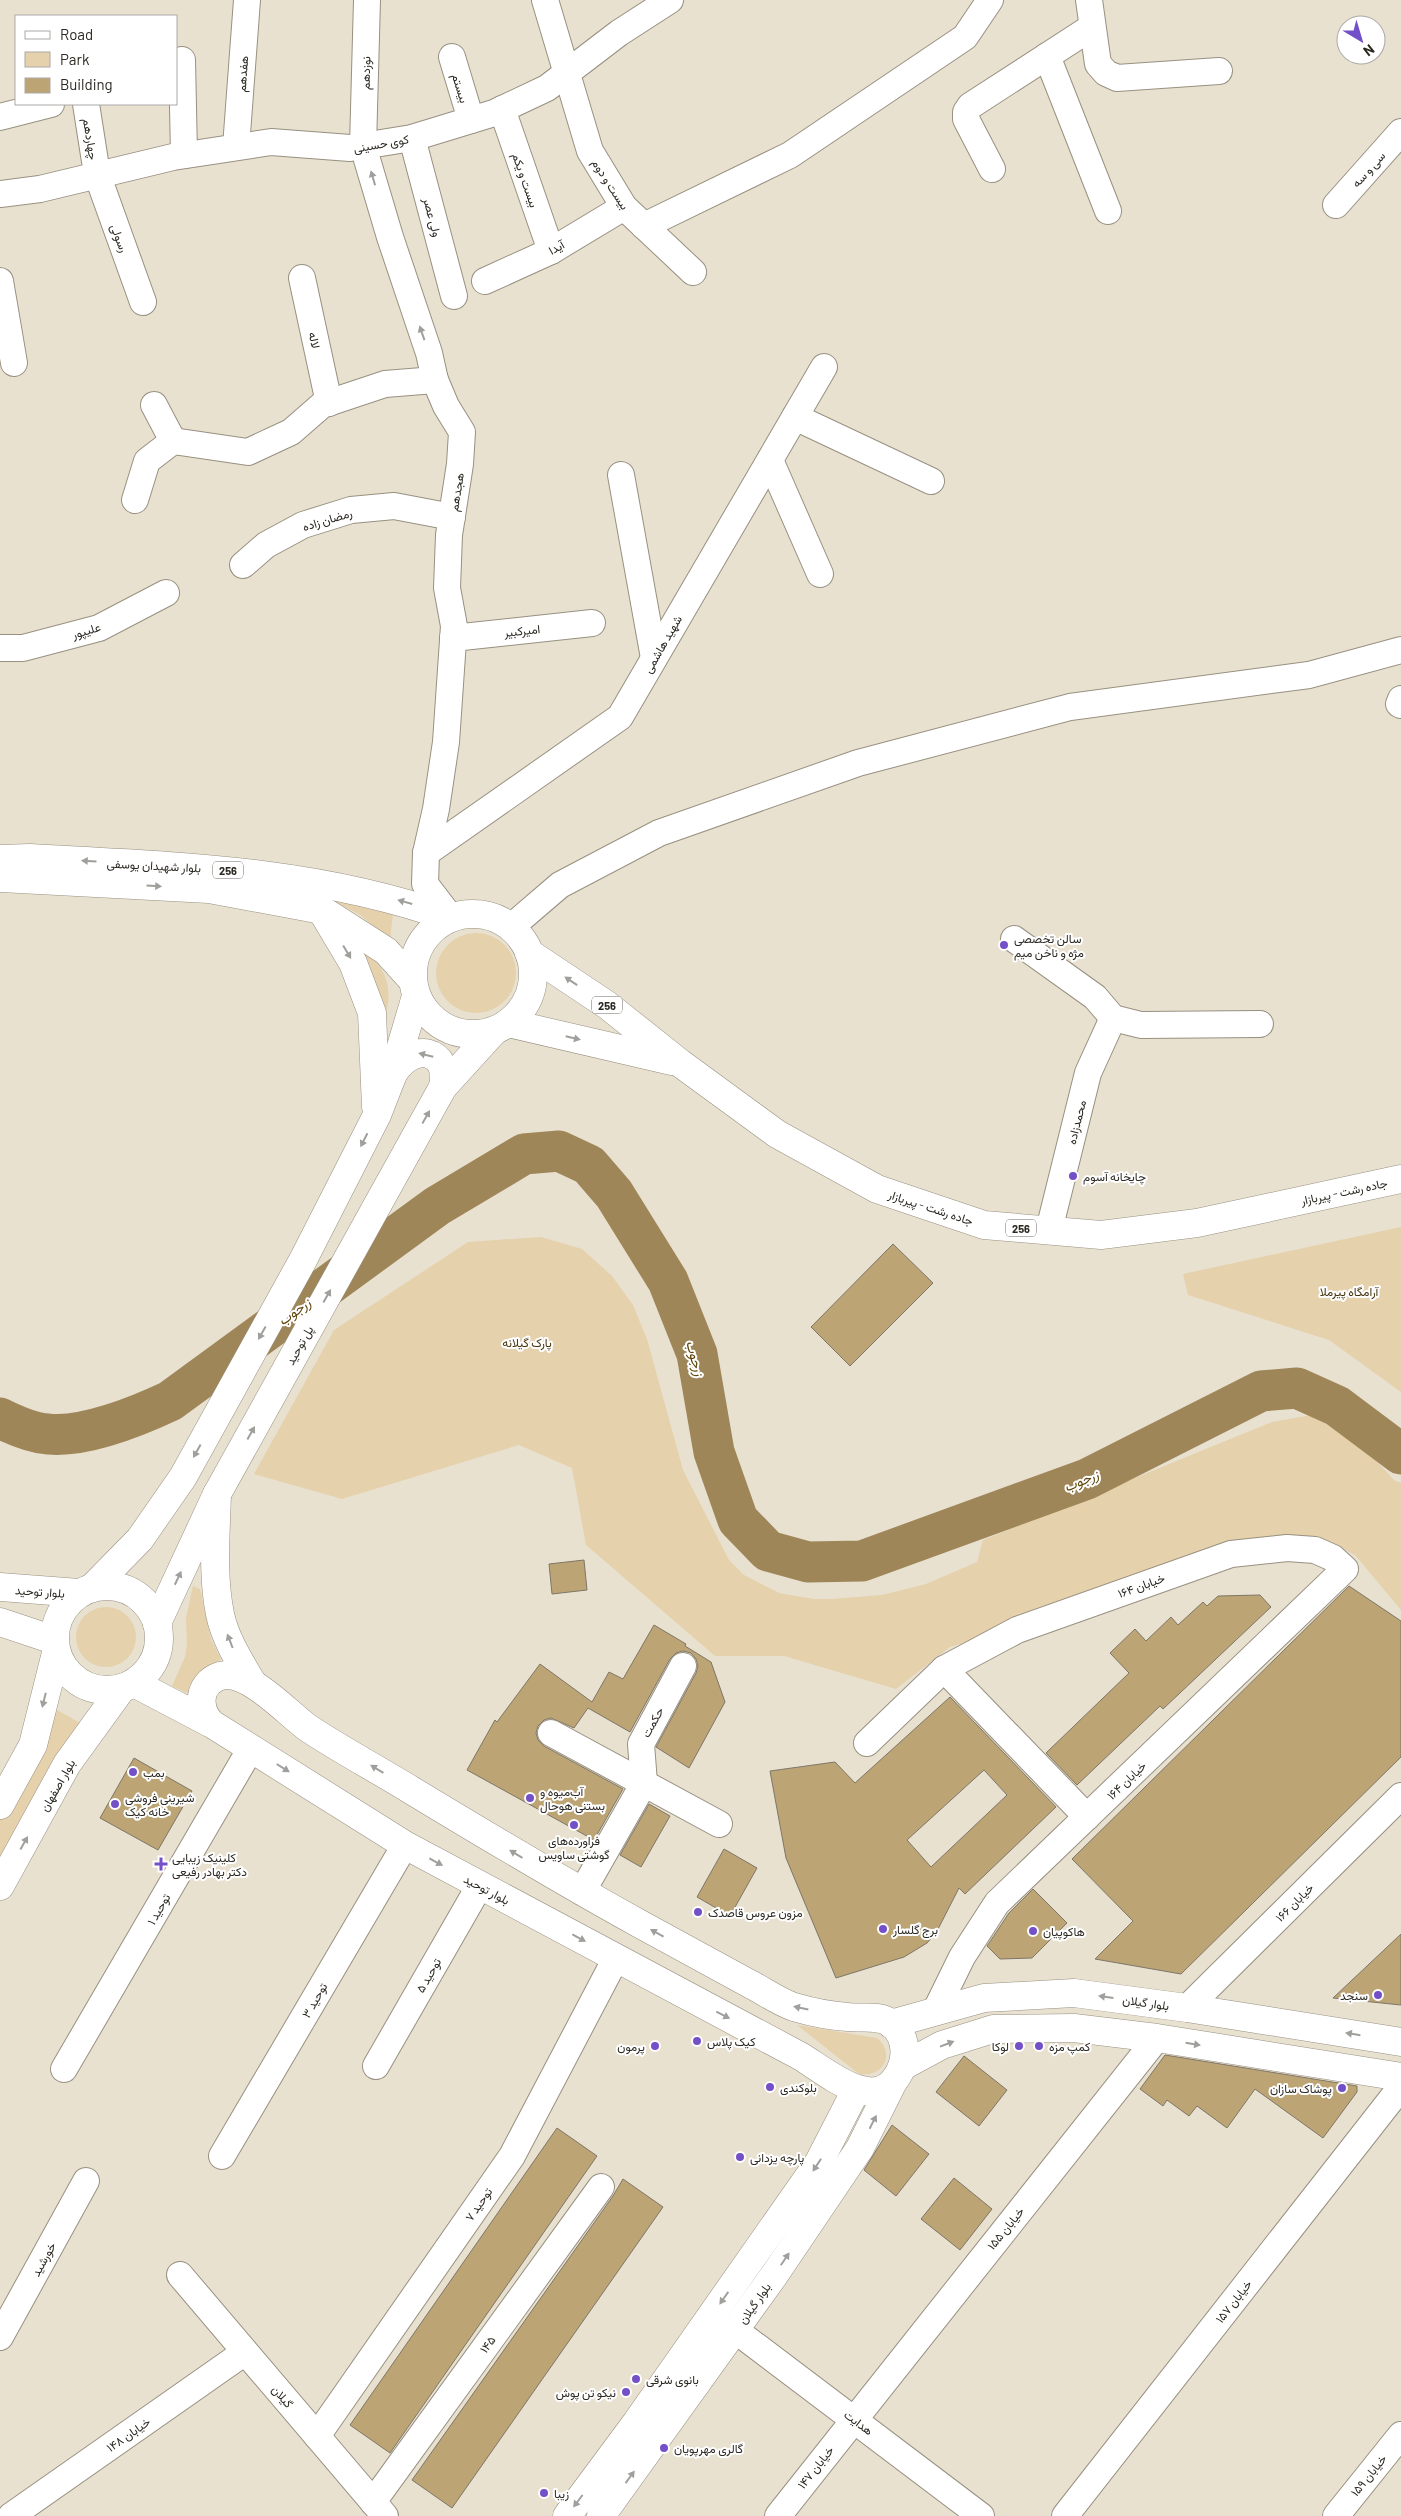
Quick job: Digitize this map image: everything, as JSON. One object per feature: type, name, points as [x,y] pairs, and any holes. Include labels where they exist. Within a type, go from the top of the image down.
[{"type":"main road","name":"بلوار شهیدان یوسفی","points":[[0,859],[30,858],[210,867],[273,875],[388,897],[451,918]]},
{"type":"main road","name":"بلوار شهیدان یوسفی","points":[[0,878],[209,890],[322,910],[386,951],[414,988]]},
{"type":"main road","points":[[322,910],[353,963],[372,1013],[377,1115]]},
{"type":"main road","name":"256","points":[[501,1027],[471,1034],[448,1030],[429,1016],[414,988],[413,965],[418,950],[426,936],[437,926],[451,918],[467,914],[483,915],[498,919],[511,927],[522,938],[530,952]]},
{"type":"main road","points":[[501,1027],[520,1012],[530,991],[533,968],[530,952]]},
{"type":"main road","name":"جاده رشت - پیربازار","points":[[530,952],[608,1005],[680,1063],[777,1134],[877,1190],[984,1225],[1101,1235],[1197,1222],[1401,1179]]},
{"type":"main road","points":[[0,1805],[33,1746],[55,1646],[56,1626],[60,1613],[140,1539],[184,1477],[303,1260],[377,1115],[393,1074],[414,988]]},
{"type":"main road","points":[[501,1027],[680,1063]]},
{"type":"main road","name":"پل توحید","points":[[157,1623],[217,1494],[443,1087],[501,1027]]},
{"type":"main road","points":[[393,1074],[402,1060],[408,1056],[416,1053],[430,1055],[442,1065],[444,1072],[443,1087]]},
{"type":"main road","points":[[217,1494],[216,1571],[220,1615],[247,1681]]},
{"type":"main road","points":[[2,1623],[55,1646],[62,1666],[82,1684],[108,1690],[128,1686],[153,1663],[159,1636],[152,1610],[143,1599],[119,1587],[105,1585],[85,1590]]},
{"type":"main road","points":[[2,1623],[15,1620],[21,1609],[20,1597],[6,1588]]},
{"type":"main road","name":"بلوار توحید","points":[[6,1588],[85,1590]]},
{"type":"main road","points":[[212,1724],[206,1719],[201,1703],[205,1688],[217,1677],[225,1675],[247,1681],[308,1727],[582,1892],[793,2006],[849,2018],[874,2018],[891,2024],[902,2038],[905,2052],[898,2074]]},
{"type":"main road","name":"بلوار توحید","points":[[128,1686],[212,1724],[405,1845],[800,2056],[851,2088]]},
{"type":"main road","name":"بلوار اصفهان","points":[[0,1886],[68,1764],[128,1686]]},
{"type":"main road","name":"بلوار گیلان","points":[[891,2024],[984,1998],[1074,1992],[1401,2042]]},
{"type":"main road","points":[[567,2516],[636,2423],[819,2162],[851,2088],[868,2092],[880,2090],[898,2074],[942,2045],[992,2029],[1074,2028],[1157,2038],[1401,2077]]},
{"type":"main road","name":"بلوار گیلان","points":[[601,2516],[736,2330],[860,2148],[898,2074]]},
{"type":"street","name":"هفدهم","points":[[236,147],[247,0]]},
{"type":"street","name":"نوزدهم","points":[[363,146],[367,0]]},
{"type":"street","name":"بیست و دوم","points":[[545,0],[590,151],[624,207],[692,272]]},
{"type":"street","name":"کوی حسینی","points":[[0,194],[40,189],[97,174],[184,155],[270,142],[350,148],[412,138],[502,110],[547,88],[619,33],[670,0]]},
{"type":"street","points":[[644,226],[790,155],[965,37],[990,0]]},
{"type":"street","points":[[1089,0],[1098,64],[1106,73],[1117,78],[1220,71]]},
{"type":"street","points":[[992,169],[966,119],[966,112],[970,106],[1092,27]]},
{"type":"street","points":[[1046,56],[1108,211]]},
{"type":"street","name":"بیستم","points":[[452,57],[471,120]]},
{"type":"street","points":[[182,60],[184,155]]},
{"type":"street","points":[[0,117],[47,105]]},
{"type":"street","name":"چهاردهم","points":[[86,105],[97,174]]},
{"type":"street","name":"بیست و یکم","points":[[502,110],[551,251]]},
{"type":"street","name":"سی و سه","points":[[1336,205],[1401,132]]},
{"type":"street","name":"ولی عصر","points":[[412,138],[454,296]]},
{"type":"street","name":"هجدهم","points":[[363,146],[390,237],[429,353],[434,380],[446,406],[462,432],[460,464],[452,517],[447,588],[454,626],[446,742],[436,809],[426,852],[425,884],[451,918]]},
{"type":"street","name":"رسولی","points":[[97,174],[143,302]]},
{"type":"street","name":"آیدا","points":[[486,281],[551,251],[624,207]]},
{"type":"street","name":"لاله","points":[[302,278],[329,403]]},
{"type":"street","points":[[0,281],[14,363]]},
{"type":"street","name":"شهید هاشمی","points":[[426,852],[620,717],[824,367]]},
{"type":"street","points":[[135,500],[147,461],[174,441],[248,452],[291,432],[322,405],[385,384],[434,380]]},
{"type":"street","points":[[154,405],[174,441]]},
{"type":"street","points":[[795,417],[931,481]]},
{"type":"street","points":[[770,460],[820,574]]},
{"type":"street","points":[[621,475],[654,658]]},
{"type":"street","name":"رمضان زاده","points":[[243,565],[266,545],[303,525],[351,510],[394,506],[452,517]]},
{"type":"street","name":"علیپور","points":[[0,648],[23,648],[99,628],[166,593]]},
{"type":"street","name":"امیرکبیر","points":[[453,638],[592,623]]},
{"type":"street","points":[[511,927],[560,885],[659,833],[858,762],[1070,707],[1309,675],[1401,650]]},
{"type":"street","points":[[1401,699],[1399,704],[1401,705]]},
{"type":"street","points":[[1014,939],[1095,997],[1113,1018],[1141,1025],[1260,1024]]},
{"type":"street","name":"محمدزاده","points":[[1049,1230],[1088,1072],[1113,1018]]},
{"type":"street","name":"خیابان ۱۶۴","points":[[867,1743],[944,1669],[1017,1630],[1231,1554],[1287,1548],[1314,1550],[1332,1558],[1345,1569]]},
{"type":"street","name":"۱۶۴ خیابان","points":[[935,2012],[962,1957],[997,1903],[1345,1569]]},
{"type":"street","name":"حکمت","points":[[644,1783],[641,1744],[683,1666]]},
{"type":"street","points":[[944,1669],[1087,1817]]},
{"type":"street","points":[[551,1733],[719,1824]]},
{"type":"street","name":"توحید ۱","points":[[64,2069],[251,1748]]},
{"type":"street","points":[[582,1892],[644,1783]]},
{"type":"street","name":"خیابان ۱۶۶","points":[[1187,2008],[1401,1796]]},
{"type":"street","name":"توحید ۳","points":[[222,2156],[405,1845]]},
{"type":"street","name":"توحید ۵","points":[[376,2066],[480,1885]]},
{"type":"street","name":"توحید ۷","points":[[317,2436],[512,2156],[616,1958]]},
{"type":"street","name":"خیابان ۱۵۵","points":[[853,2418],[1157,2038]]},
{"type":"street","name":"خیابان ۱۵۷","points":[[1065,2516],[1401,2087]]},
{"type":"street","name":"خورشید","points":[[0,2337],[86,2181]]},
{"type":"street","name":"۱۴۵","points":[[379,2509],[601,2187]]},
{"type":"street","name":"گیلان","points":[[180,2275],[379,2509]]},
{"type":"street","name":"هدایت","points":[[736,2330],[981,2516]]},
{"type":"street","name":"خیابان ۱۴۸","points":[[11,2516],[245,2352]]},
{"type":"street","name":"خیابان ۱۴۷","points":[[778,2516],[853,2418]]},
{"type":"street","name":"خیابان ۱۵۹","points":[[1336,2516],[1401,2435]]},
{"type":"green space","points":[[318,892],[393,914],[390,940],[360,915]]},
{"type":"green space","points":[[476,933],[491,936],[504,945],[513,958],[516,973],[513,988],[504,1001],[491,1010],[476,1013],[461,1010],[448,1001],[439,988],[436,973],[439,958],[448,945],[461,936]]},
{"type":"green space","points":[[360,943],[376,961],[386,978],[388,997],[384,1021],[364,962]]},
{"type":"green space","name":"آرامگاه پیرملا","points":[[1401,1227],[1401,1392],[1329,1340],[1188,1295],[1183,1274]]},
{"type":"green space","name":"پارک گیلانه","points":[[541,1237],[582,1249],[612,1276],[633,1305],[647,1339],[683,1470],[729,1560],[744,1575],[779,1593],[814,1599],[832,1599],[882,1595],[926,1584],[977,1562],[983,1540],[1272,1422],[1317,1414],[1357,1440],[1394,1480],[1401,1483],[1401,1610],[1355,1555],[1336,1545],[1301,1541],[950,1647],[896,1689],[784,1656],[715,1656],[586,1545],[572,1468],[519,1445],[342,1499],[254,1474],[334,1330],[468,1242]]},
{"type":"green space","points":[[193,1586],[200,1589],[211,1640],[221,1659],[200,1674],[189,1694],[172,1686],[185,1657],[187,1644],[186,1618]]},
{"type":"green space","points":[[106,1607],[123,1612],[131,1620],[136,1637],[131,1654],[123,1662],[106,1667],[89,1662],[81,1654],[76,1637],[81,1620],[89,1612]]},
{"type":"green space","points":[[57,1710],[82,1724],[0,1872],[0,1812]]},
{"type":"green space","points":[[797,2025],[877,2038],[883,2044],[886,2051],[884,2064],[875,2072],[859,2074]]},
{"type":"building","points":[[893,1244],[933,1283],[850,1366],[811,1327]]},
{"type":"building","points":[[584,1560],[587,1590],[552,1594],[549,1564]]},
{"type":"building","points":[[1349,1586],[1401,1621],[1401,1757],[1181,1974],[1095,1959],[1133,1921],[1072,1859]]},
{"type":"building","points":[[1260,1595],[1271,1607],[1163,1709],[1160,1706],[1077,1785],[1046,1753],[1129,1673],[1110,1653],[1135,1629],[1146,1641],[1171,1617],[1178,1625],[1203,1602],[1207,1606],[1218,1596]]},
{"type":"building","points":[[654,1625],[711,1662],[725,1702],[689,1768],[656,1747],[698,1666],[696,1659],[691,1653],[683,1651],[676,1653],[670,1659],[630,1732],[588,1708],[574,1728],[551,1718],[544,1720],[538,1726],[536,1733],[538,1740],[544,1746],[623,1789],[594,1840],[467,1770],[495,1720],[497,1722],[540,1664],[592,1702],[609,1672],[623,1679]]},
{"type":"building","points":[[950,1697],[1056,1807],[965,1894],[959,1888],[936,1933],[927,1943],[904,1957],[836,1978],[786,1858],[770,1771],[835,1762],[855,1783]],"holes":[[[984,1770],[1007,1795],[931,1867],[907,1840]]]},
{"type":"building","points":[[134,1758],[192,1791],[158,1850],[100,1818]]},
{"type":"building","points":[[649,1804],[670,1816],[641,1867],[620,1855]]},
{"type":"building","points":[[724,1849],[757,1868],[730,1916],[697,1897]]},
{"type":"building","points":[[1033,1889],[1067,1923],[1032,1958],[1000,1959],[987,1946],[1009,1913]]},
{"type":"building","points":[[1401,1934],[1401,2005],[1333,1998]]},
{"type":"building","points":[[1165,2055],[1357,2086],[1357,2092],[1323,2138],[1255,2089],[1227,2128],[1197,2106],[1189,2116],[1167,2100],[1163,2106],[1140,2089]]},
{"type":"building","points":[[964,2056],[1007,2090],[979,2126],[936,2092]]},
{"type":"building","points":[[892,2125],[929,2154],[896,2196],[864,2170]]},
{"type":"building","points":[[557,2128],[597,2156],[390,2453],[350,2425]]},
{"type":"building","points":[[954,2178],[992,2209],[960,2250],[921,2219]]},
{"type":"building","points":[[623,2179],[663,2207],[452,2508],[412,2480],[613,2196]]},
{"type":"waterway","name":"زرجوب","points":[[0,1418],[36,1432],[48,1434],[78,1433],[110,1425],[170,1401],[437,1206],[524,1154],[559,1151],[589,1165],[614,1194],[668,1281],[697,1354],[714,1452],[738,1520],[768,1551],[808,1562],[862,1561],[1087,1479],[1261,1391],[1297,1388],[1337,1406],[1401,1454]]},
{"type":"place","name":"سالن تخصصی مژه و ناخن میم","points":[[1004,945]]},
{"type":"place","name":"چایخانه آسوم","points":[[1073,1176]]},
{"type":"place","name":"بمب","points":[[133,1772]]},
{"type":"place","name":"آب‌میوه و بستنی هوحال","points":[[530,1798]]},
{"type":"place","name":"شیرینی فروشی خانه کیک","points":[[115,1804]]},
{"type":"place","name":"فراورده‌های گوشتی ساویس","points":[[574,1825]]},
{"type":"place","name":"کلینیک زیبایی دکتر بهادر رفیعی","points":[[161,1864]]},
{"type":"place","name":"مزون عروس قاصدک","points":[[698,1912]]},
{"type":"place","name":"برج گلسار","points":[[883,1929]]},
{"type":"place","name":"هاکوپیان","points":[[1033,1931]]},
{"type":"place","name":"سنجد","points":[[1378,1995]]},
{"type":"place","name":"کیک پلاس","points":[[697,2041]]},
{"type":"place","name":"پرمون","points":[[655,2046]]},
{"type":"place","name":"لوکا","points":[[1019,2046]]},
{"type":"place","name":"کمپ مزه","points":[[1039,2046]]},
{"type":"place","name":"بلوکندی","points":[[770,2087]]},
{"type":"place","name":"پوشاک سازان","points":[[1342,2088]]},
{"type":"place","name":"پارچه یزدانی","points":[[740,2157]]},
{"type":"place","name":"بانوی شرقی","points":[[636,2379]]},
{"type":"place","name":"نیکو تن پوش","points":[[626,2392]]},
{"type":"place","name":"گالری مهرپویان","points":[[664,2448]]},
{"type":"place","name":"زیبا","points":[[544,2493]]}]
